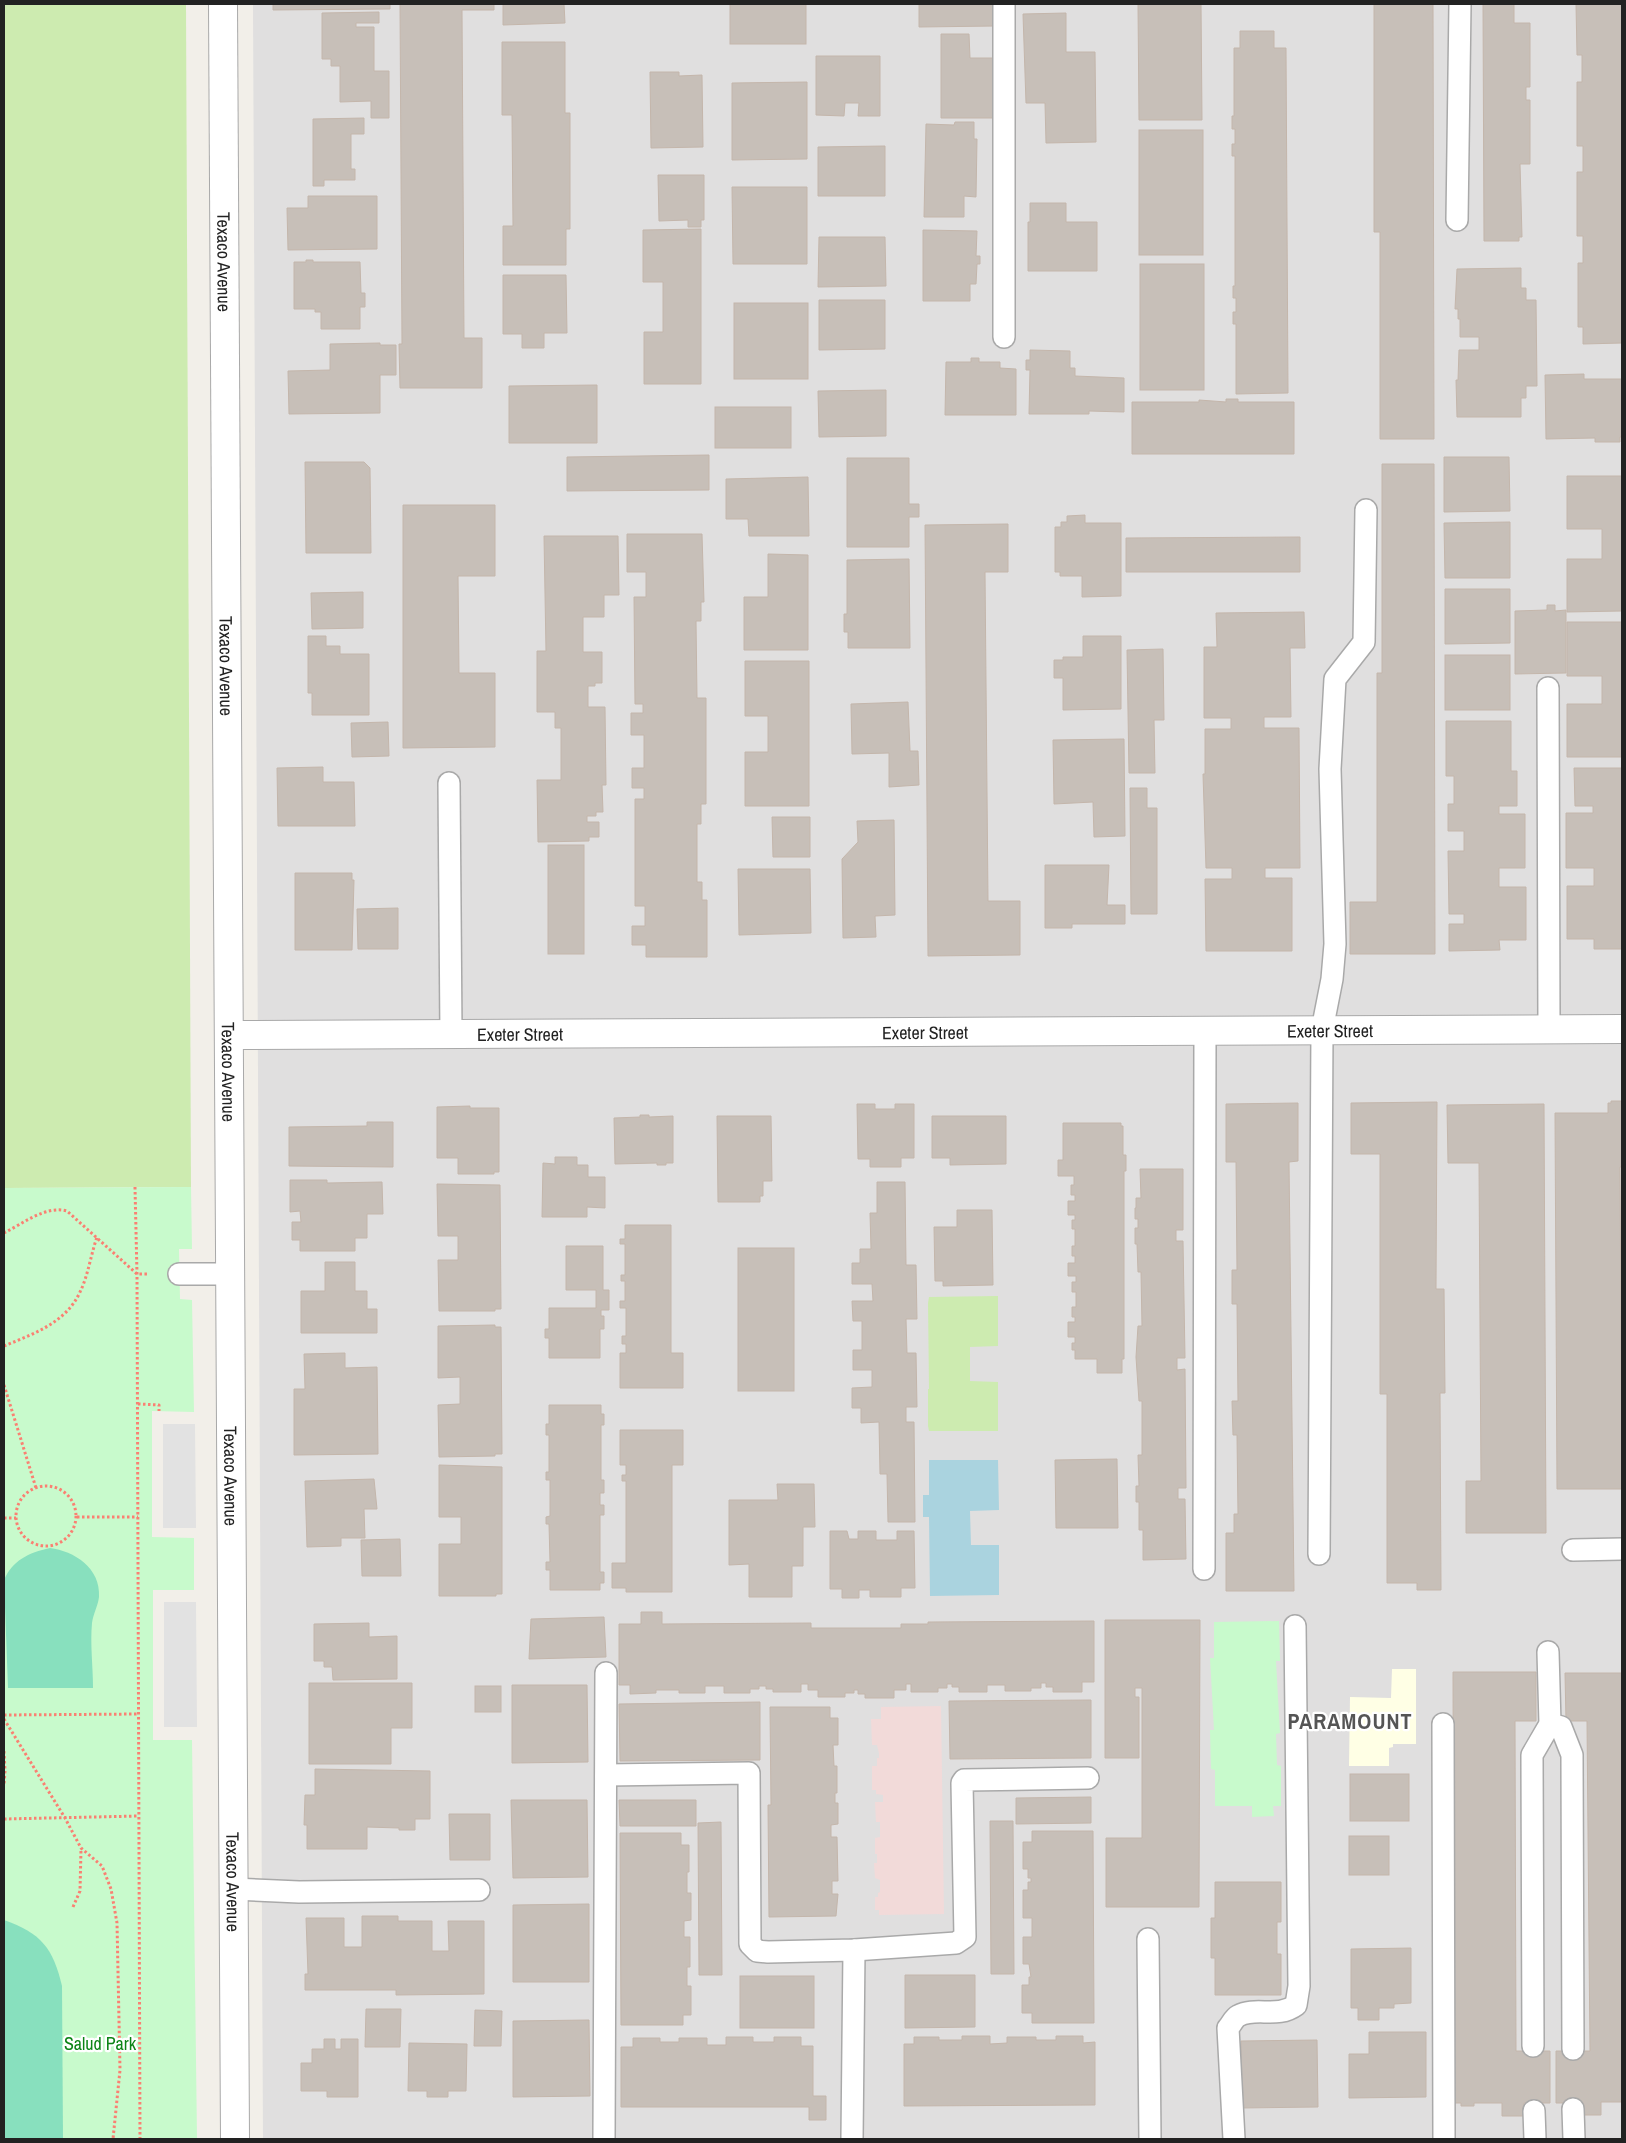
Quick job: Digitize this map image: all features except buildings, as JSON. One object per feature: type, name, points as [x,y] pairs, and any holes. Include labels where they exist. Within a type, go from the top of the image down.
[{"type":"street","name":"Texaco Avenue","points":[[223,4],[235,2139]]},
{"type":"street","name":"Exeter Street","points":[[229,1035],[1622,1029]]},
{"type":"lane","points":[[1004,4],[1004,337]]},
{"type":"lane","points":[[1457,220],[1460,4]]},
{"type":"lane","points":[[1319,1554],[1322,1030],[1332,979],[1334,944],[1330,769],[1335,680],[1364,642],[1366,510]]},
{"type":"lane","points":[[1548,688],[1550,1029]]},
{"type":"lane","points":[[449,783],[451,1034]]},
{"type":"lane","points":[[1204,1569],[1205,1031]]},
{"type":"lane","points":[[179,1274],[230,1274]]},
{"type":"lane","points":[[1573,1550],[1622,1549]]},
{"type":"lane","points":[[1234,2139],[1228,2028],[1237,2016],[1248,2013],[1288,2011],[1296,2005],[1299,1986],[1295,1626]]},
{"type":"lane","points":[[1533,2046],[1532,1755],[1550,1724],[1548,1652]]},
{"type":"lane","points":[[604,2139],[606,1672]]},
{"type":"lane","points":[[1443,1724],[1444,2139]]},
{"type":"lane","points":[[1550,1724],[1560,1727],[1572,1755],[1573,2049]]},
{"type":"lane","points":[[606,1774],[749,1773],[750,1944],[757,1950],[768,1952],[854,1950],[956,1943],[965,1937],[962,1783],[964,1780],[1088,1778]]},
{"type":"lane","points":[[233,1889],[299,1892],[479,1890]]},
{"type":"lane","points":[[1148,1939],[1150,2139]]},
{"type":"lane","points":[[852,2139],[854,1950]]},
{"type":"lane","points":[[1573,2109],[1574,2139]]},
{"type":"lane","points":[[1534,2111],[1535,2139]]},
{"type":"path","points":[[135,1187],[138,1404],[140,2139]]},
{"type":"path","points":[[4,1233],[58,1208],[67,1211],[137,1274]]},
{"type":"path","points":[[4,1346],[38,1332],[62,1317],[80,1292],[97,1237]]},
{"type":"path","points":[[4,1385],[36,1488]]},
{"type":"path","points":[[138,1404],[160,1405],[160,1411]]},
{"type":"path","points":[[36,1488],[56,1488],[64,1492],[71,1499],[77,1517],[70,1535],[53,1546],[34,1544],[25,1538],[19,1530],[16,1518],[20,1500],[36,1488]]},
{"type":"path","points":[[77,1517],[138,1517]]},
{"type":"path","points":[[4,1518],[16,1518]]},
{"type":"path","points":[[4,1715],[139,1714]]},
{"type":"path","points":[[4,1719],[66,1818],[81,1848],[102,1866],[111,1889],[117,1923],[120,2070],[113,2139]]},
{"type":"path","points":[[4,1751],[4,1785]]},
{"type":"path","points":[[4,1819],[139,1816]]},
{"type":"path","points":[[73,1907],[80,1891],[81,1848]]},
{"type":"shaded area","points":[[253,4],[1622,4],[1622,2139],[263,2139]]},
{"type":"shaded area","points":[[163,1424],[195,1424],[196,1528],[163,1528]]},
{"type":"shaded area","points":[[164,1602],[196,1602],[197,1727],[164,1727]]},
{"type":"shaded area","points":[[1392,1669],[1416,1669],[1416,1744],[1393,1744],[1393,1747],[1389,1748],[1389,1766],[1349,1766],[1350,1697],[1391,1698]]},
{"type":"shaded area","points":[[941,1706],[944,1914],[879,1915],[879,1910],[875,1910],[875,1897],[878,1897],[880,1892],[880,1880],[875,1878],[874,1863],[877,1863],[875,1838],[880,1837],[880,1822],[876,1822],[875,1802],[883,1802],[883,1795],[876,1794],[876,1790],[872,1790],[872,1766],[877,1766],[879,1753],[877,1745],[872,1745],[871,1719],[881,1719],[881,1707]]},
{"type":"green space","points":[[4,4],[186,4],[191,1187],[4,1188]]},
{"type":"green space","name":"Salud Park","points":[[191,1187],[192,1249],[179,1249],[180,1299],[192,1300],[194,1412],[152,1411],[152,1537],[194,1538],[194,1590],[153,1590],[153,1740],[192,1740],[197,2139],[4,2139],[4,1188]]},
{"type":"green space","points":[[998,1296],[998,1346],[970,1347],[970,1381],[998,1382],[998,1431],[929,1431],[929,1297]]},
{"type":"green space","points":[[50,1548],[77,1557],[91,1570],[96,1578],[99,1597],[91,1631],[93,1688],[8,1688],[4,1580],[12,1567],[22,1558]]},
{"type":"green space","points":[[1279,1621],[1280,1661],[1276,1661],[1280,1733],[1276,1734],[1277,1765],[1281,1766],[1281,1806],[1273,1806],[1274,1816],[1252,1817],[1252,1806],[1215,1806],[1215,1770],[1211,1769],[1210,1730],[1214,1730],[1210,1658],[1214,1658],[1214,1622]]},
{"type":"green space","points":[[4,1920],[27,1930],[44,1944],[54,1961],[62,1986],[63,2139],[4,2139]]},
{"type":"water","points":[[929,1460],[998,1460],[999,1510],[970,1511],[971,1545],[999,1545],[999,1595],[930,1596],[929,1517],[923,1517],[923,1495],[929,1495]]},
{"type":"district","name":"PARAMOUNT","points":[[1350,1721]]}]
